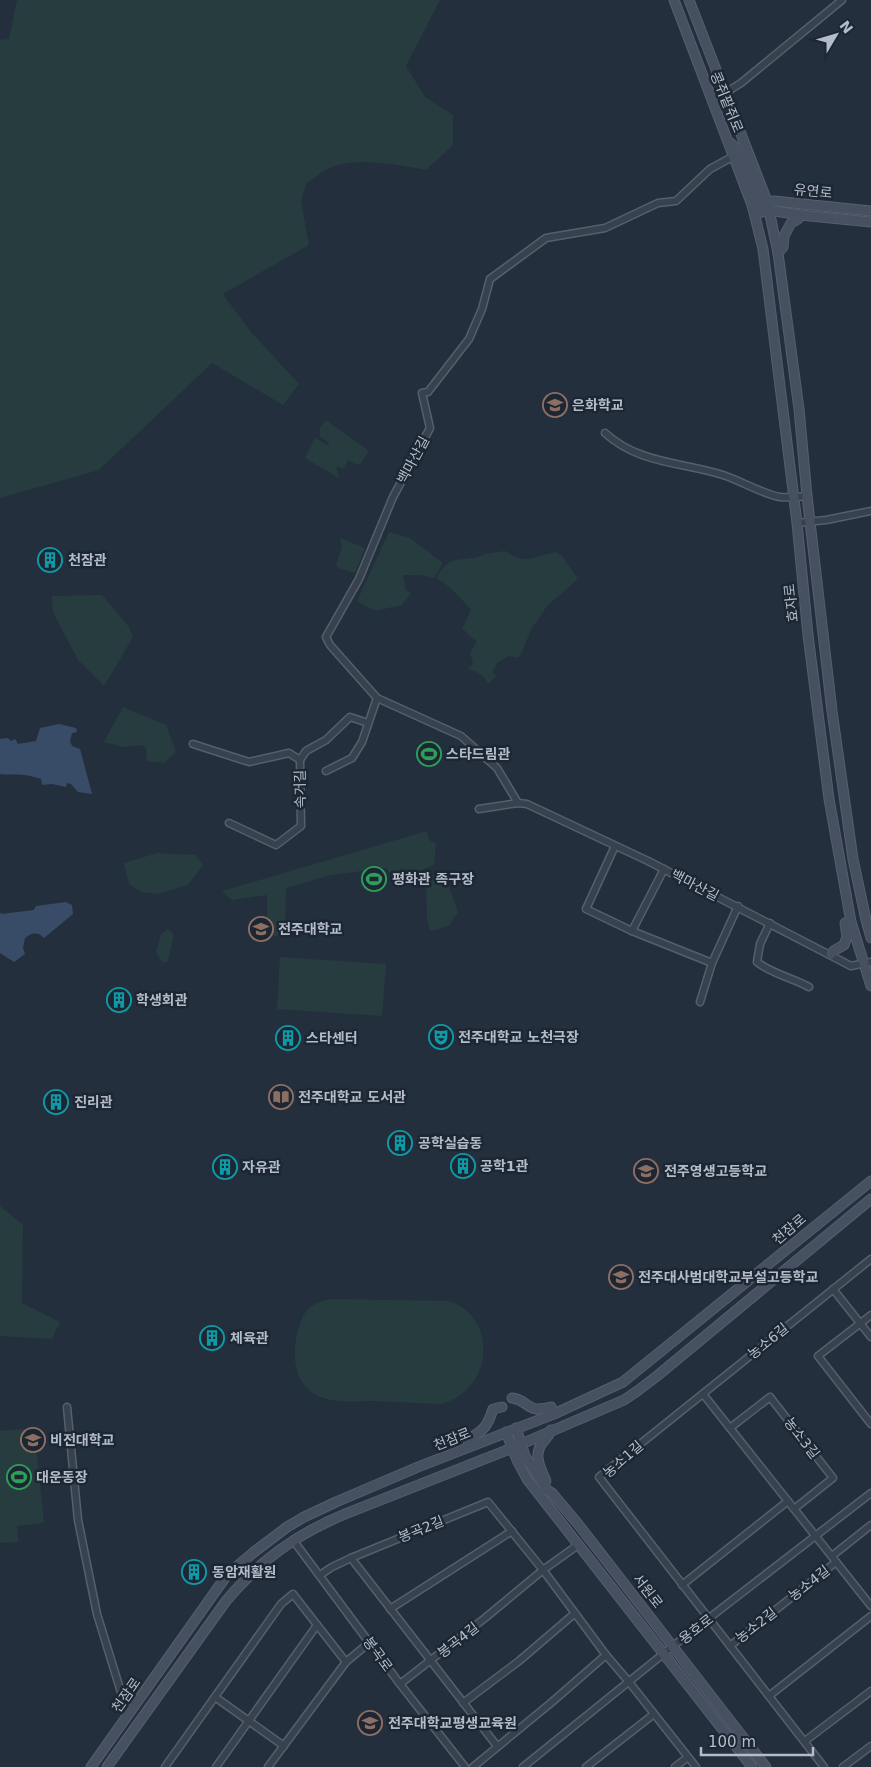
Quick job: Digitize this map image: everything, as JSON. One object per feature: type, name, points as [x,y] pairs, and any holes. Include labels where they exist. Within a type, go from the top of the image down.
[{"type":"main road","name":"콩쥐팥쥐로","points":[[674,0],[728,142],[761,206]]},
{"type":"main road","name":"콩쥐팥쥐로","points":[[690,0],[725,93],[753,160],[761,206]]},
{"type":"main road","points":[[728,142],[738,148],[761,206]]},
{"type":"main road","name":"유연로","points":[[761,206],[871,211]]},
{"type":"main road","name":"유연로","points":[[761,206],[800,215],[871,222]]},
{"type":"main road","name":"효자로","points":[[761,206],[778,253],[799,409],[832,711],[853,859],[871,938]]},
{"type":"main road","name":"효자로","points":[[761,206],[765,264],[829,799],[851,922],[867,962],[871,986]]},
{"type":"main road","points":[[778,253],[784,247],[784,236],[791,223],[798,219],[800,215]]},
{"type":"main road","points":[[831,954],[844,945],[847,936],[845,924],[851,922]]},
{"type":"main road","name":"천잠로","points":[[91,1767],[227,1575],[287,1527],[336,1502],[469,1446],[554,1414],[623,1382],[871,1181]]},
{"type":"main road","name":"천잠로","points":[[107,1767],[226,1601],[264,1561],[318,1525],[516,1446],[597,1412],[636,1392],[871,1199]]},
{"type":"main road","points":[[512,1398],[519,1399],[528,1408],[541,1410],[551,1407],[554,1414]]},
{"type":"main road","points":[[469,1446],[468,1439],[488,1425],[493,1409],[502,1407]]},
{"type":"main road","name":"서원로","points":[[516,1428],[516,1446],[526,1479],[752,1767]]},
{"type":"main road","points":[[551,1430],[541,1445],[537,1460],[552,1493]]},
{"type":"main road","name":"서원로","points":[[506,1432],[525,1456],[547,1490],[552,1493],[673,1646],[766,1767]]},
{"type":"street","points":[[711,98],[725,93],[741,83],[842,0]]},
{"type":"street","name":"백마산길","points":[[518,803],[497,768],[461,736],[377,698],[330,646],[326,637],[359,579],[393,497],[430,428],[422,394],[428,392],[469,339],[482,309],[490,279],[546,238],[605,228],[658,203],[676,201],[710,169],[734,156]]},
{"type":"street","points":[[605,433],[617,443],[652,459],[723,474],[779,497],[807,496]]},
{"type":"street","points":[[797,523],[871,511]]},
{"type":"street","name":"속거길","points":[[326,771],[352,758],[362,742],[377,698]]},
{"type":"street","name":"속거길","points":[[229,824],[276,845],[301,826],[300,760],[306,751],[326,740],[350,717],[368,724]]},
{"type":"street","name":"속거길","points":[[193,744],[249,762],[289,753],[300,760]]},
{"type":"street","name":"백마산길","points":[[479,809],[518,803],[526,804],[664,869],[851,966],[867,962]]},
{"type":"street","points":[[615,846],[586,909],[632,931],[712,964]]},
{"type":"street","points":[[632,931],[664,869]]},
{"type":"street","points":[[700,1002],[712,964],[738,906]]},
{"type":"street","points":[[770,923],[760,944],[757,962],[809,987]]},
{"type":"street","name":"농소6길","points":[[703,1394],[871,1259]]},
{"type":"street","points":[[833,1289],[871,1337]]},
{"type":"street","points":[[871,1315],[818,1356],[871,1424]]},
{"type":"street","points":[[703,1394],[816,1536]]},
{"type":"street","name":"농소1길","points":[[703,1394],[599,1477],[708,1619]]},
{"type":"street","name":"농소3길","points":[[730,1428],[770,1397],[833,1478],[794,1509]]},
{"type":"street","points":[[67,1408],[78,1520],[95,1604],[128,1715]]},
{"type":"street","name":"용호로","points":[[523,1767],[673,1646],[871,1493]]},
{"type":"street","points":[[682,1585],[788,1501]]},
{"type":"street","name":"봉곡2길","points":[[320,1575],[351,1558],[488,1502],[543,1570],[606,1655],[696,1767]]},
{"type":"street","name":"농소4길","points":[[782,1604],[871,1525]]},
{"type":"street","points":[[390,1609],[448,1570],[512,1532]]},
{"type":"street","name":"농소4길","points":[[816,1536],[871,1606]]},
{"type":"street","name":"봉곡로","points":[[293,1540],[400,1684],[465,1767]]},
{"type":"street","points":[[543,1570],[578,1545]]},
{"type":"street","name":"봉곡4길","points":[[351,1558],[497,1746]]},
{"type":"street","name":"봉곡4길","points":[[430,1661],[486,1618],[543,1570]]},
{"type":"street","points":[[165,1767],[281,1604],[293,1594],[346,1662]]},
{"type":"street","name":"농소2길","points":[[730,1646],[782,1604]]},
{"type":"street","points":[[463,1703],[519,1661],[574,1614]]},
{"type":"street","points":[[769,1696],[871,1616]]},
{"type":"street","name":"농소2길","points":[[708,1619],[824,1767]]},
{"type":"street","points":[[216,1767],[318,1625]]},
{"type":"street","points":[[268,1767],[346,1662],[370,1642]]},
{"type":"street","points":[[473,1767],[606,1655]]},
{"type":"street","points":[[400,1684],[430,1661]]},
{"type":"street","points":[[805,1741],[871,1691]]},
{"type":"street","points":[[215,1698],[284,1746]]},
{"type":"street","points":[[586,1767],[654,1714]]},
{"type":"street","points":[[843,1767],[871,1746]]},
{"type":"street","points":[[675,1767],[688,1757]]},
{"type":"green space","points":[[17,0],[440,0],[406,66],[425,97],[453,115],[453,145],[426,170],[366,162],[342,164],[322,173],[306,184],[301,201],[309,245],[223,294],[250,331],[299,384],[283,405],[212,363],[99,470],[0,498],[0,40],[9,39]]},
{"type":"green space","points":[[326,420],[369,451],[358,465],[348,460],[343,469],[336,466],[339,478],[305,458],[315,438],[329,446],[328,442],[320,437],[320,428]]},
{"type":"green space","points":[[389,532],[410,538],[443,563],[434,578],[421,575],[403,575],[406,590],[411,593],[401,606],[376,610],[357,601]]},
{"type":"green space","points":[[340,538],[365,548],[355,573],[338,568],[336,565],[342,547]]},
{"type":"green space","points":[[505,551],[521,559],[557,552],[563,557],[578,579],[547,606],[532,628],[520,656],[517,658],[509,656],[497,663],[492,673],[497,675],[488,684],[480,674],[468,669],[473,663],[470,653],[476,640],[462,629],[471,610],[451,588],[436,578],[444,567],[451,562]]},
{"type":"green space","points":[[102,595],[129,627],[133,637],[104,686],[78,660],[53,612],[52,596]]},
{"type":"green space","points":[[123,707],[166,725],[176,752],[164,763],[147,761],[146,748],[143,745],[123,747],[104,742]]},
{"type":"green space","points":[[427,831],[429,840],[436,844],[434,865],[414,873],[389,872],[387,868],[331,875],[286,888],[285,937],[267,935],[267,895],[232,900],[222,891]]},
{"type":"green space","points":[[157,853],[195,855],[203,865],[188,885],[156,894],[141,892],[129,884],[124,863]]},
{"type":"green space","points":[[443,871],[458,912],[449,926],[430,931],[427,919],[426,877]]},
{"type":"green space","name":"평화관 족구장","points":[[384,874],[384,882],[364,883],[364,875]]},
{"type":"green space","points":[[168,929],[173,933],[173,938],[168,961],[163,963],[156,952],[161,934]]},
{"type":"green space","points":[[280,957],[386,964],[382,1016],[277,1009]]},
{"type":"green space","points":[[0,1206],[23,1225],[22,1303],[60,1322],[52,1339],[0,1336]]},
{"type":"green space","points":[[331,1299],[449,1301],[465,1310],[476,1323],[482,1338],[483,1354],[479,1371],[471,1385],[458,1397],[441,1404],[373,1401],[350,1402],[327,1399],[317,1395],[308,1389],[298,1374],[295,1344],[299,1326],[307,1310],[316,1303]]},
{"type":"green space","name":"대운동장","points":[[34,1428],[44,1523],[17,1526],[18,1542],[0,1543],[0,1431]]},
{"type":"water","points":[[59,724],[76,728],[77,732],[72,733],[70,741],[72,746],[80,749],[92,794],[78,792],[71,784],[67,783],[66,787],[52,784],[42,785],[41,779],[36,777],[0,774],[0,739],[8,738],[11,741],[15,739],[18,744],[36,741],[40,728]]},
{"type":"water","points":[[66,902],[72,905],[73,914],[44,938],[39,934],[34,934],[25,938],[23,948],[25,954],[14,962],[0,953],[0,912],[1,914],[34,910],[36,906]]},
{"type":"place","name":"은화학교","points":[[555,405]]},
{"type":"place","name":"천잠관","points":[[50,560]]},
{"type":"place","name":"스타드림관","points":[[429,754]]},
{"type":"place","name":"평화관 족구장","points":[[374,879]]},
{"type":"place","name":"전주대학교","points":[[261,929]]},
{"type":"place","name":"학생회관","points":[[119,1000]]},
{"type":"place","name":"전주대학교 노천극장","points":[[441,1037]]},
{"type":"place","name":"스타센터","points":[[288,1038]]},
{"type":"place","name":"전주대학교 도서관","points":[[281,1097]]},
{"type":"place","name":"진리관","points":[[56,1102]]},
{"type":"place","name":"공학실습동","points":[[400,1143]]},
{"type":"place","name":"공학1관","points":[[463,1166]]},
{"type":"place","name":"자유관","points":[[225,1167]]},
{"type":"place","name":"전주영생고등학교","points":[[646,1171]]},
{"type":"place","name":"전주대사범대학교부설고등학교","points":[[621,1277]]},
{"type":"place","name":"체육관","points":[[212,1338]]},
{"type":"place","name":"비전대학교","points":[[33,1440]]},
{"type":"place","name":"대운동장","points":[[19,1477]]},
{"type":"place","name":"동암재활원","points":[[194,1572]]},
{"type":"place","name":"전주대학교평생교육원","points":[[370,1723]]}]
